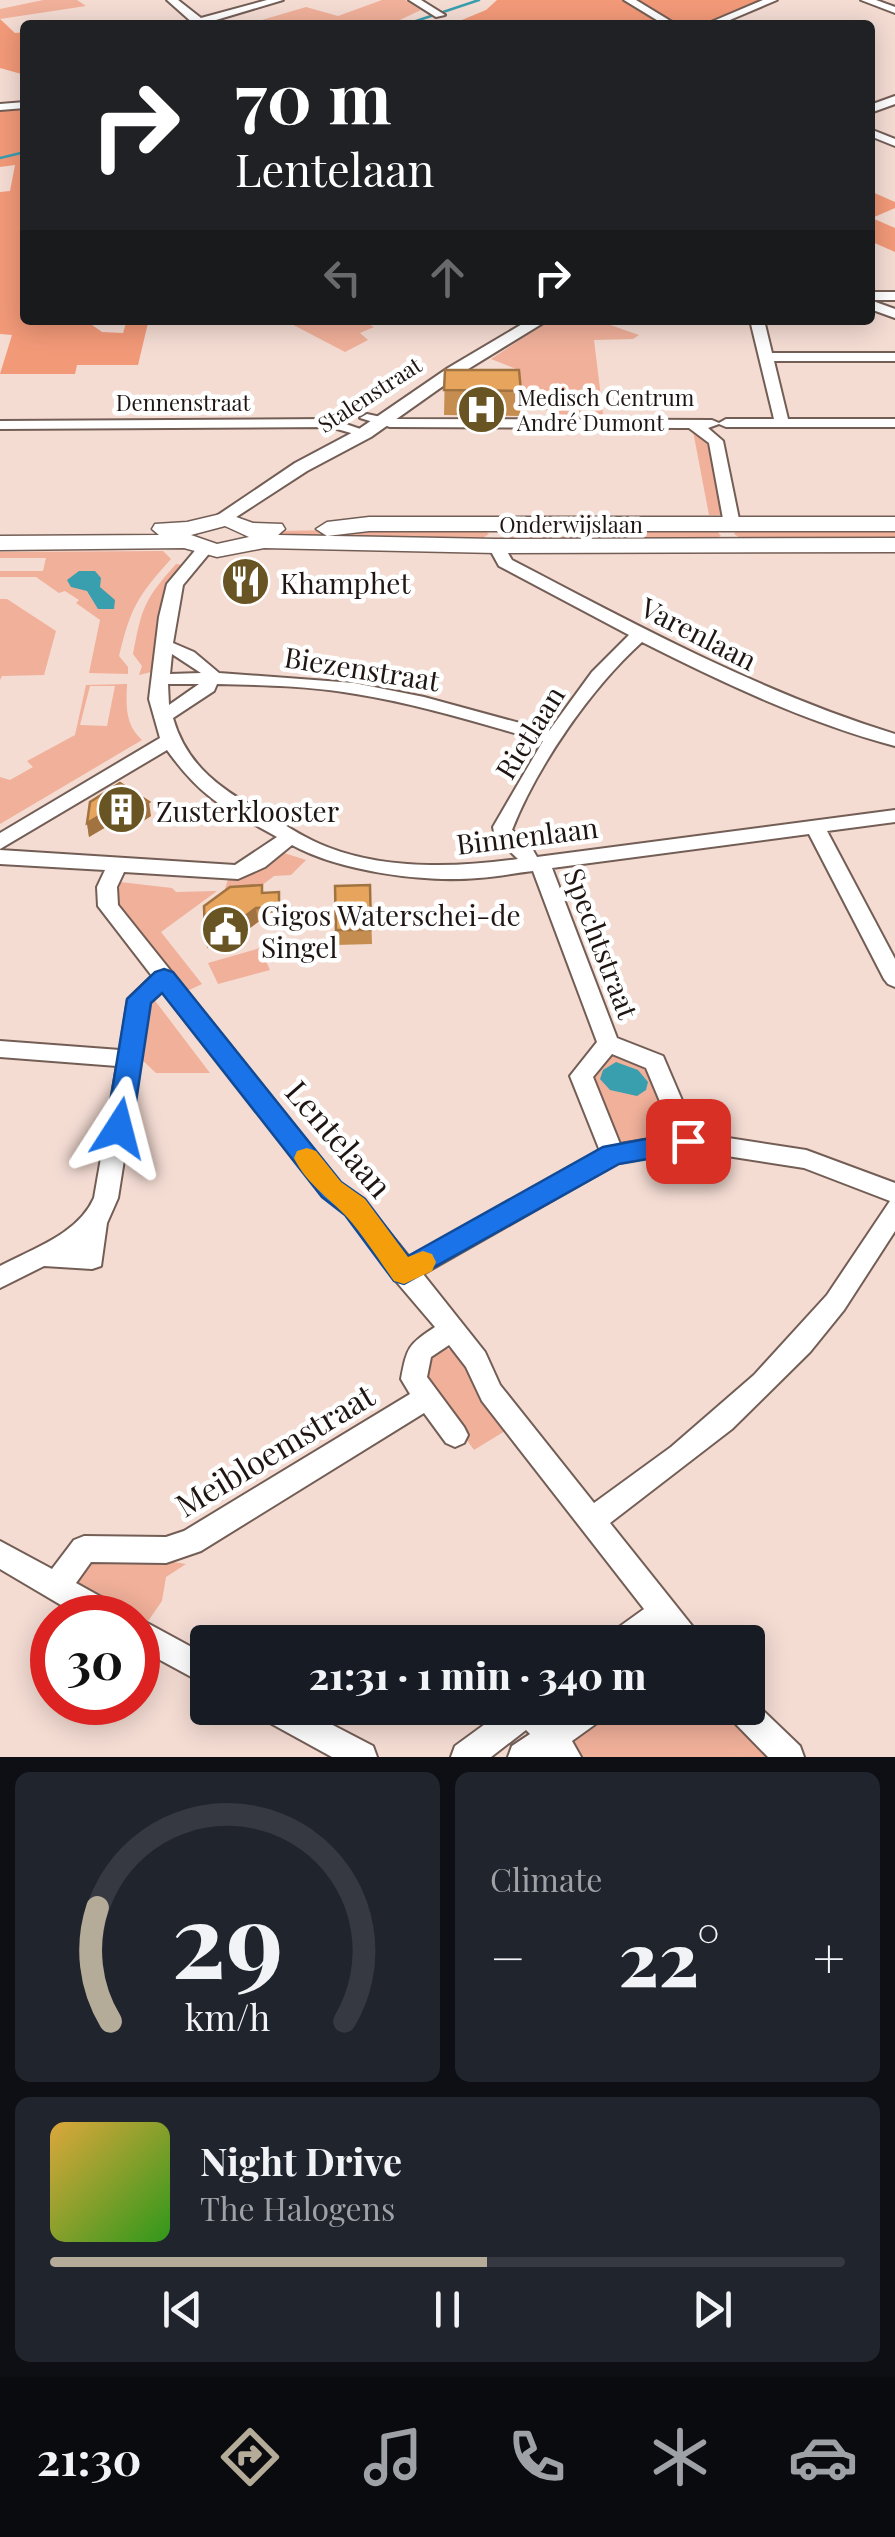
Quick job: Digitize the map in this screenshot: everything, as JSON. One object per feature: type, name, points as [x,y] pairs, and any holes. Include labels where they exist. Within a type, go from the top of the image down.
[{"type":"main road","name":"Onderwijslaan","points":[[0,543],[195,540],[238,528],[330,529],[369,524],[731,522],[892,541]]},
{"type":"main road","name":"Onderwijslaan","points":[[0,526],[195,540],[232,549],[238,528]]},
{"type":"main road","name":"Onderwijslaan","points":[[238,528],[496,546],[892,541]]},
{"type":"street","points":[[172,0],[196,20]]},
{"type":"street","points":[[210,20],[278,0]]},
{"type":"street","points":[[414,0],[435,12]]},
{"type":"street","points":[[629,0],[663,20]]},
{"type":"street","points":[[721,20],[772,0]]},
{"type":"street","points":[[866,0],[895,10]]},
{"type":"street","points":[[878,112],[895,100]]},
{"type":"street","name":"Stalenstraat","points":[[459,368],[469,354],[512,325]]},
{"type":"street","name":"Stalenstraat","points":[[238,528],[256,496],[367,425],[411,388],[459,368],[532,325]]},
{"type":"street","points":[[757,325],[782,423]]},
{"type":"street","points":[[764,358],[893,352]]},
{"type":"street","name":"Dennenstraat","points":[[0,425],[895,423]]},
{"type":"street","points":[[692,424],[716,442],[731,522]]},
{"type":"street","name":"Binnenlaan","points":[[195,540],[174,586],[162,646],[162,718],[170,740],[194,775],[217,796],[289,838],[331,855],[382,867],[474,872],[895,816]]},
{"type":"street","name":"Varenlaan","points":[[496,546],[505,563],[742,687],[800,712],[895,740]]},
{"type":"street","name":"Rietlaan","points":[[536,864],[502,832],[553,738],[596,680],[640,634]]},
{"type":"street","points":[[162,646],[186,655],[209,671],[208,687],[162,718]]},
{"type":"street","name":"Biezenstraat","points":[[159,679],[296,682],[379,693],[553,738]]},
{"type":"street","points":[[0,842],[170,740]]},
{"type":"street","points":[[815,828],[895,979]]},
{"type":"street","points":[[0,856],[238,872],[289,838]]},
{"type":"street","name":"Spechtstraat","points":[[536,864],[608,1043]]},
{"type":"street","name":"Lentelaan","points":[[118,865],[108,887],[108,906],[332,1190],[355,1207],[476,1360],[490,1393],[674,1625]]},
{"type":"street","points":[[0,1278],[43,1256],[92,1259],[94,1224],[106,1198],[139,999],[164,978]]},
{"type":"street","points":[[613,1155],[581,1076],[608,1043],[656,1062],[688,1141]]},
{"type":"street","points":[[0,1050],[130,1059]]},
{"type":"street","points":[[404,1272],[613,1155],[688,1141],[806,1159],[895,1193]]},
{"type":"street","points":[[590,1520],[702,1439],[746,1402],[805,1342],[876,1245],[895,1209]]},
{"type":"street","points":[[450,1330],[419,1351],[414,1379],[455,1434]]},
{"type":"street","name":"Meibloemstraat","points":[[56,1587],[84,1549],[166,1550],[191,1542],[425,1398]]},
{"type":"street","points":[[0,1554],[70,1595]]},
{"type":"street","points":[[646,1625],[664,1612]]},
{"type":"street","points":[[160,1645],[190,1662]]},
{"type":"street","points":[[303,1725],[362,1757]]},
{"type":"street","points":[[466,1757],[508,1725]]},
{"type":"street","points":[[542,1725],[558,1747]]},
{"type":"street","points":[[522,1757],[558,1747],[578,1725]]},
{"type":"street","points":[[757,1725],[789,1757]]},
{"type":"shaded area","points":[[43,0],[77,0],[86,6],[0,19],[0,9]]},
{"type":"shaded area","points":[[382,0],[405,0],[421,10],[400,20],[262,20],[306,7],[338,16]]},
{"type":"shaded area","points":[[497,0],[622,0],[655,20],[462,20],[486,10]]},
{"type":"shaded area","points":[[635,0],[766,0],[716,20],[672,20]]},
{"type":"shaded area","points":[[0,19],[15,33],[20,32],[20,74],[0,68]]},
{"type":"shaded area","points":[[20,106],[20,325],[92,325],[102,332],[123,333],[125,325],[148,325],[138,365],[77,365],[75,374],[0,374],[12,335],[0,334],[0,192],[10,191],[15,165],[0,167],[0,108]]},
{"type":"shaded area","points":[[875,193],[895,202],[895,208],[875,217]]},
{"type":"shaded area","points":[[875,219],[895,228],[895,252],[875,243]]},
{"type":"shaded area","points":[[294,325],[374,327],[360,333],[368,340],[345,352]]},
{"type":"shaded area","points":[[542,325],[610,325],[639,335],[633,339],[594,340],[604,422],[548,422],[544,389],[443,390],[473,371],[514,377],[521,371],[491,359]]},
{"type":"shaded area","points":[[688,425],[711,440],[725,515],[709,515],[693,431]]},
{"type":"shaded area","points":[[382,529],[489,534],[481,539],[279,537],[280,531]]},
{"type":"shaded area","points":[[715,529],[721,536],[712,539],[515,540],[508,536],[512,530]]},
{"type":"shaded area","points":[[737,530],[895,530],[895,539],[742,539],[734,534]]},
{"type":"shaded area","points":[[163,551],[171,559],[137,603],[123,639],[119,656],[128,667],[128,674],[89,673],[100,620],[76,603],[79,600],[65,591],[59,593],[36,577],[0,577],[0,571],[43,571],[46,558],[0,558],[0,552]]},
{"type":"shaded area","points":[[176,564],[183,565],[164,591],[151,672],[139,675],[142,666],[133,654],[142,614]]},
{"type":"shaded area","points":[[0,599],[7,599],[56,631],[44,675],[2,676],[0,680]]},
{"type":"shaded area","points":[[127,684],[130,721],[142,740],[0,824],[0,777],[10,780],[33,767],[27,761],[75,735],[86,685]],"holes":[[[90,686],[115,686],[107,726],[80,725]]]},
{"type":"shaded area","points":[[284,853],[306,860],[291,875],[274,876],[257,889],[225,889],[229,876]]},
{"type":"shaded area","points":[[120,882],[172,888],[176,892],[217,891],[161,932],[202,984],[187,991],[117,903]]},
{"type":"shaded area","points":[[260,948],[270,970],[218,984],[208,963]]},
{"type":"shaded area","points":[[153,998],[210,1073],[156,1073],[141,1059]]},
{"type":"shaded area","points":[[630,1054],[652,1065],[678,1130],[670,1141],[626,1148],[611,1140],[587,1075],[599,1059]]},
{"type":"shaded area","points":[[442,1347],[453,1351],[472,1369],[505,1431],[474,1450],[424,1380],[427,1354]]},
{"type":"shaded area","points":[[125,1554],[186,1564],[166,1577],[160,1604],[160,1595],[96,1595],[79,1585],[77,1578],[89,1557]]},
{"type":"shaded area","points":[[584,1725],[738,1725],[775,1757],[576,1757],[571,1735]]},
{"type":"water","points":[[79,571],[95,571],[101,578],[100,587],[115,600],[114,609],[98,609],[87,591],[71,587],[67,580]]},
{"type":"water","points":[[616,1062],[638,1070],[648,1082],[646,1090],[637,1096],[610,1090],[600,1079],[603,1070]]},
{"type":"building","points":[[445,370],[519,370],[521,391],[444,390]]},
{"type":"building","points":[[120,783],[149,802],[133,812],[121,803],[87,823],[90,802]]},
{"type":"building","points":[[262,885],[262,893],[279,892],[279,907],[256,908],[236,923],[235,935],[205,934],[204,906],[230,887]]},
{"type":"building","points":[[370,885],[371,930],[336,930],[335,886]]},
{"type":"waterway","points":[[419,20],[479,0]]},
{"type":"waterway","points":[[0,158],[20,153]]},
{"type":"slow traffic","points":[[307,1158],[332,1190],[355,1207],[404,1272],[423,1262]]},
{"type":"place","name":"Medisch Centrum André Dumont","points":[[482,410]]},
{"type":"place","name":"Khamphet","points":[[245,582]]},
{"type":"place","name":"Zusterklooster","points":[[121,810]]},
{"type":"place","name":"Gigos Waterschei-de Singel","points":[[226,930]]},
{"type":"route","points":[[119,1128],[139,999],[164,978],[332,1190],[355,1207],[404,1272],[613,1155],[688,1141]]}]
